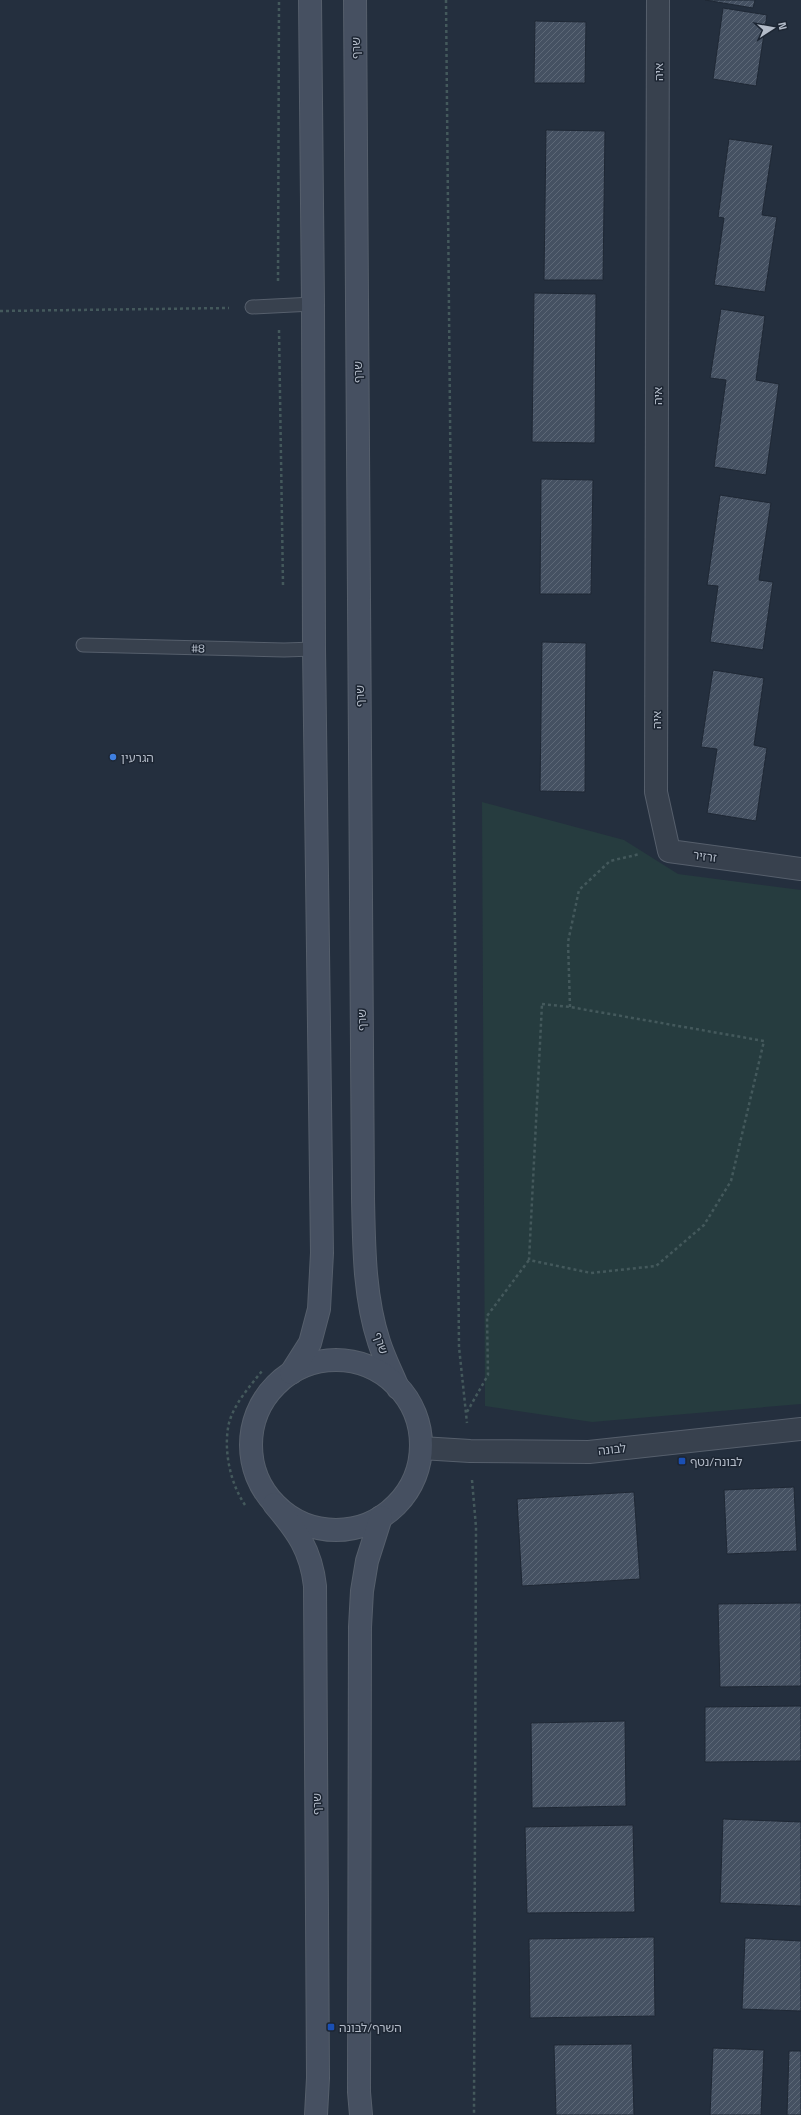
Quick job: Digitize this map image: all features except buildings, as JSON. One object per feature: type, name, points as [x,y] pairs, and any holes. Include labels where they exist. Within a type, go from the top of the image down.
[{"type":"street","points":[[291,1372],[312,1363],[336,1360],[359,1363],[381,1373],[403,1392],[417,1419],[421,1448],[416,1473],[405,1496],[388,1514],[365,1526],[341,1531],[317,1529],[293,1520],[274,1504],[259,1483],[251,1459],[251,1434],[258,1409],[272,1388],[291,1372],[310,1343],[319,1309],[322,1253],[314,649],[310,0]]},
{"type":"street","name":"שרף","points":[[355,0],[362,1198],[365,1261],[371,1306],[379,1341],[398,1388]]},
{"type":"street","name":"איה","points":[[658,0],[656,792],[668,850]]},
{"type":"street","name":"זרזיר","points":[[668,850],[801,869]]},
{"type":"street","name":"לבונה","points":[[421,1448],[470,1451],[589,1452],[801,1429]]},
{"type":"street","name":"שרף","points":[[274,1504],[294,1528],[305,1547],[313,1566],[315,1586],[318,2078],[316,2115]]},
{"type":"street","points":[[361,2115],[360,1627],[362,1591],[367,1561],[381,1517]]},
{"type":"lane","points":[[252,307],[313,304]]},
{"type":"lane","name":"#8","points":[[83,645],[284,650],[314,649]]},
{"type":"path","points":[[279,0],[278,306],[283,588]]},
{"type":"path","points":[[446,0],[459,1347],[476,1527],[474,2115]]},
{"type":"path","points":[[0,311],[252,307]]},
{"type":"path","points":[[570,1007],[568,942],[579,890],[610,861],[632,855],[668,850]]},
{"type":"path","points":[[466,1413],[488,1375],[487,1316],[529,1260],[542,1004],[570,1007],[764,1041],[732,1181],[704,1225],[656,1266],[591,1273],[529,1260]]},
{"type":"path","points":[[248,1509],[231,1476],[227,1445],[229,1422],[243,1396],[267,1365]]},
{"type":"green space","points":[[482,802],[624,840],[678,874],[801,890],[801,1404],[592,1422],[485,1406]]},
{"type":"place","name":"הגרעין","points":[[113,757]]},
{"type":"place","name":"לבונה/נטף","points":[[682,1461]]},
{"type":"place","name":"השרף/לבונה","points":[[331,2027]]}]
